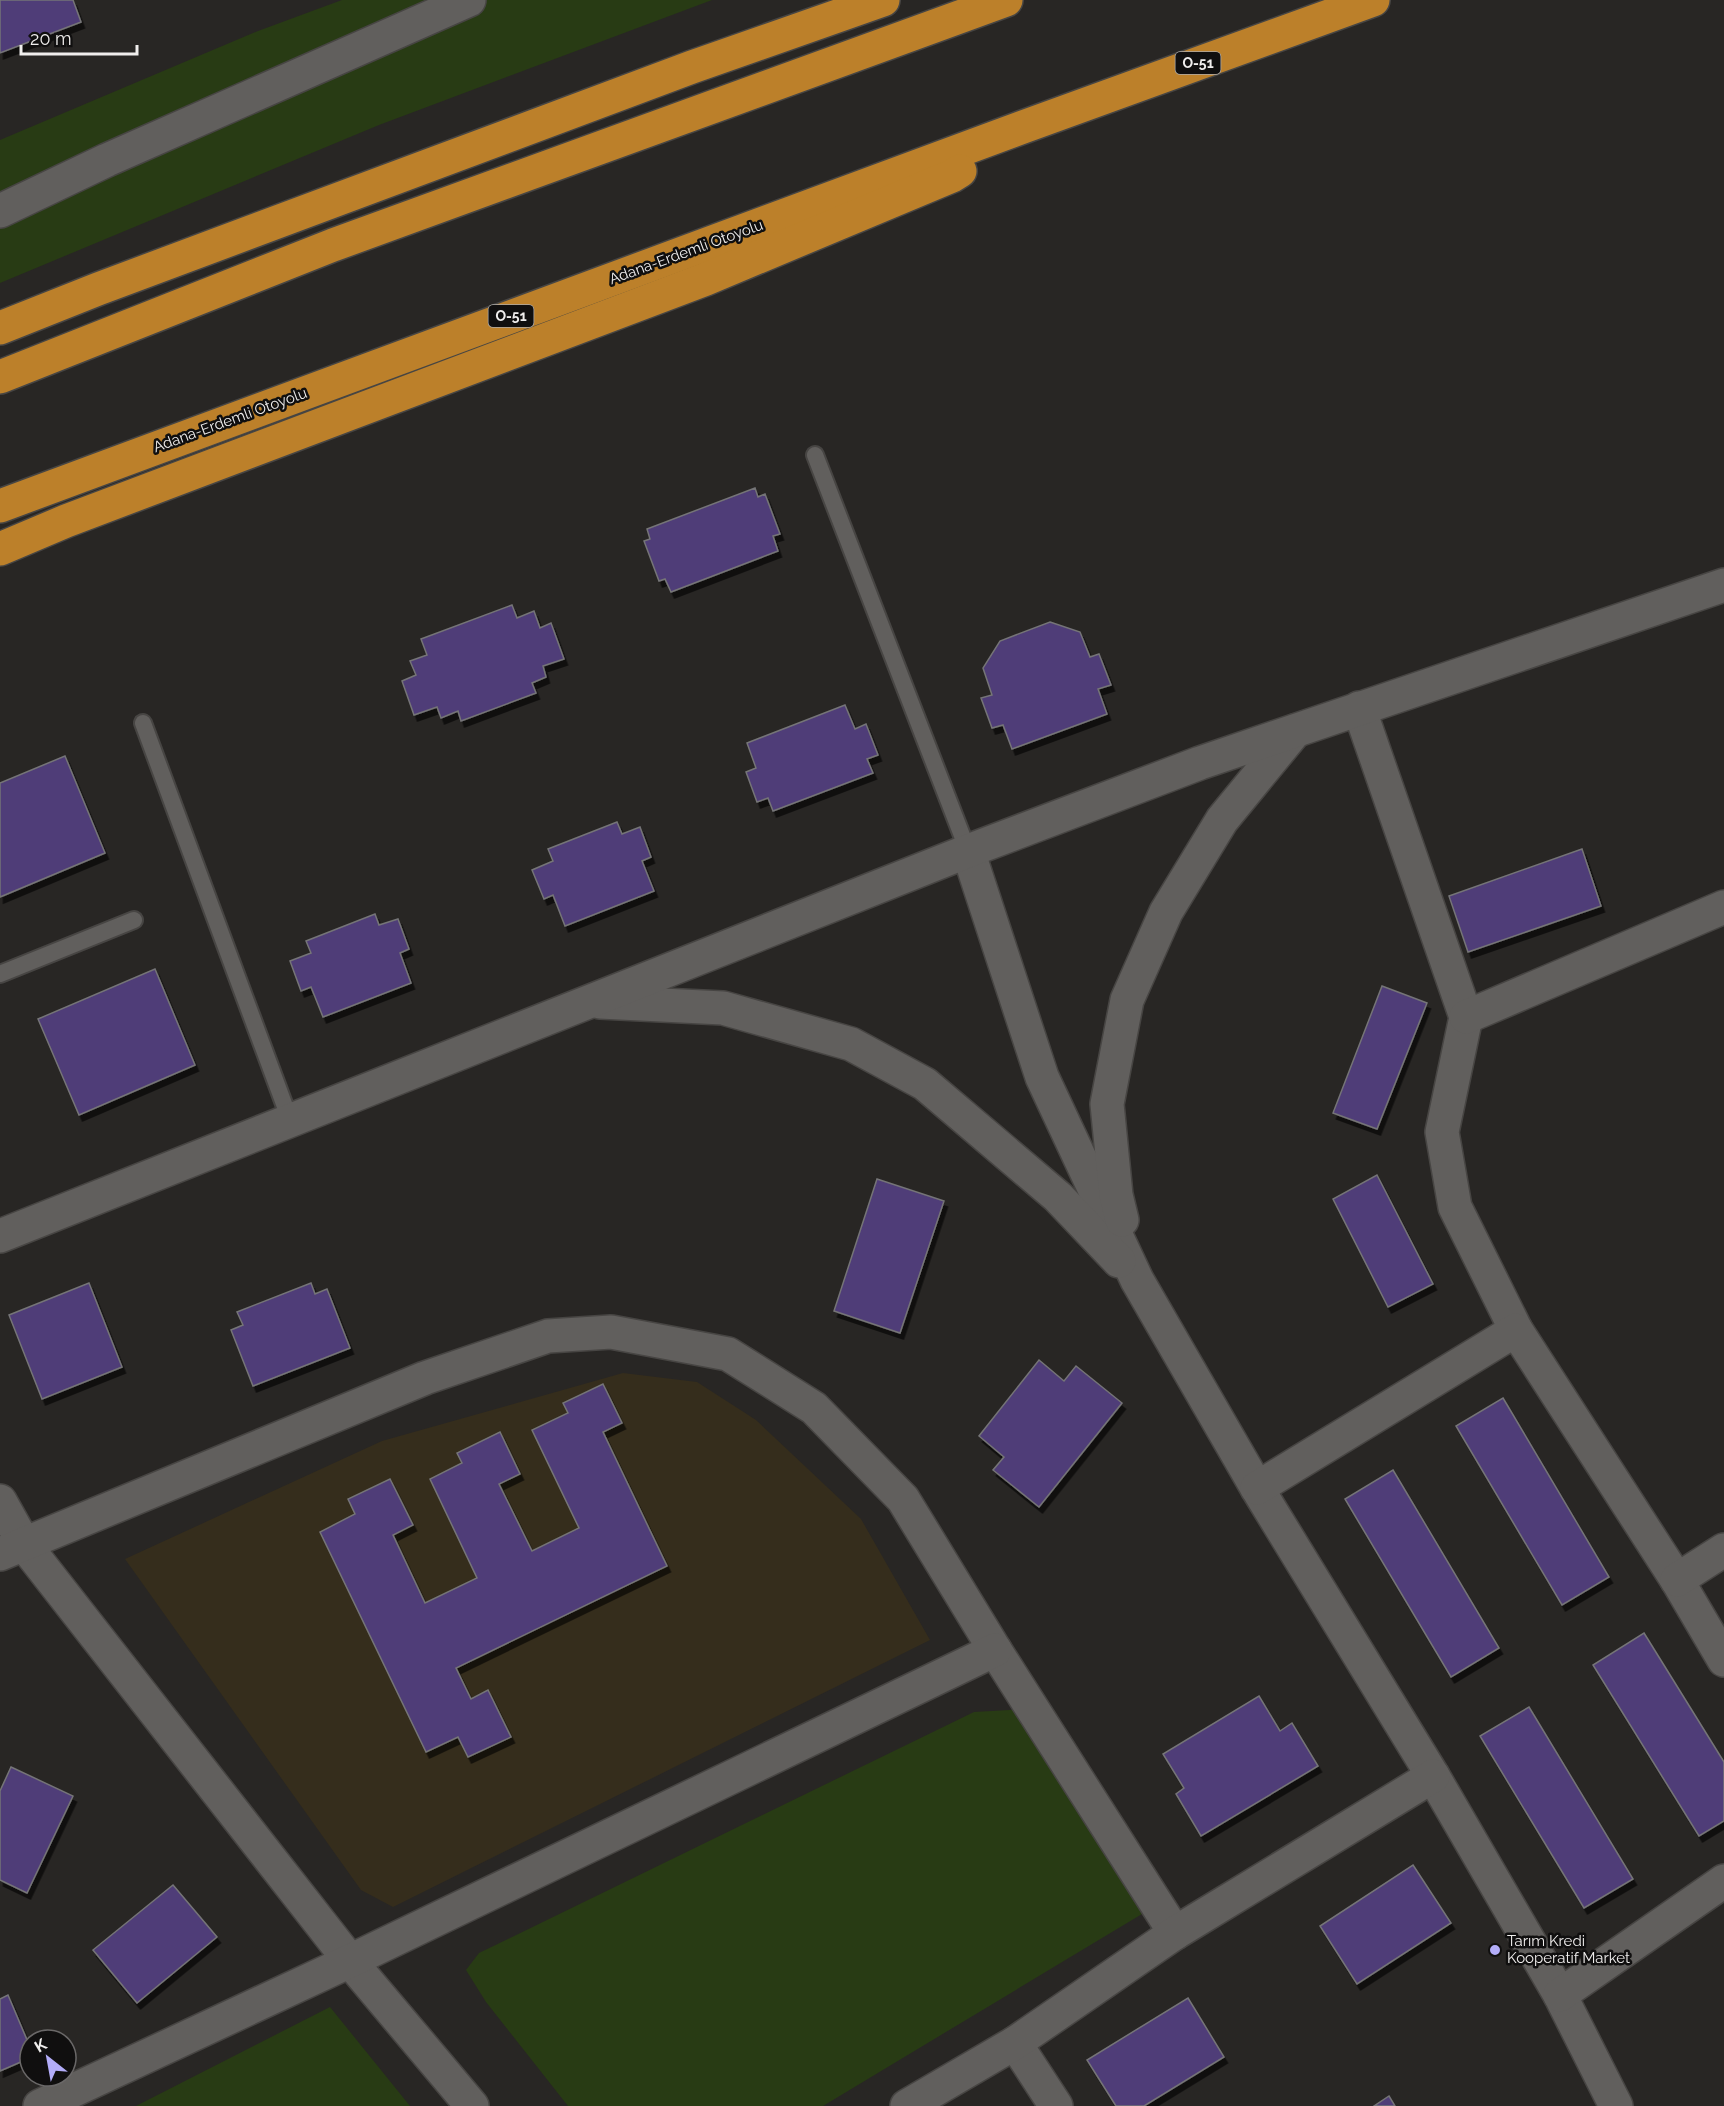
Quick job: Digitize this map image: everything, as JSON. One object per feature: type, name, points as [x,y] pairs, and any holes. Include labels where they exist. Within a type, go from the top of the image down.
[{"type":"highway","points":[[0,328],[692,67],[883,0]]},
{"type":"highway","points":[[0,377],[333,245],[1006,0]]},
{"type":"highway","name":"Adana-Erdemli Otoyolu","points":[[0,506],[1023,127],[1373,0]]},
{"type":"highway","points":[[0,549],[66,521],[706,279],[952,176],[1023,127]]},
{"type":"street","points":[[0,211],[107,160],[469,0]]},
{"type":"street","points":[[0,1236],[968,851],[1200,763],[1724,585]]},
{"type":"street","points":[[1359,708],[1466,1017],[1442,1132],[1455,1207],[1516,1330],[1677,1580],[1724,1660]]},
{"type":"street","points":[[1137,1280],[1116,1195],[1107,1104],[1126,1000],[1166,912],[1222,820],[1295,730]]},
{"type":"street","points":[[968,851],[1042,1077],[1137,1280],[1257,1488],[1433,1776],[1560,1995],[1616,2106]]},
{"type":"street","points":[[1466,1017],[1724,907]]},
{"type":"street","points":[[590,1002],[723,1008],[851,1044],[926,1084],[1058,1197],[1137,1280]]},
{"type":"street","points":[[1257,1488],[1516,1330]]},
{"type":"street","points":[[12,1549],[425,1378],[548,1336],[611,1332],[728,1354],[814,1408],[903,1499],[995,1650],[1175,1934]]},
{"type":"street","points":[[0,1501],[12,1549],[472,2106]]},
{"type":"street","points":[[1677,1580],[1724,1550]]},
{"type":"street","points":[[40,2106],[350,1961],[995,1650]]},
{"type":"street","points":[[907,2106],[1015,2043],[1175,1934],[1433,1776]]},
{"type":"street","points":[[1560,1995],[1724,1881]]},
{"type":"street","points":[[1015,2043],[1056,2106]]},
{"type":"lane","points":[[815,455],[968,851]]},
{"type":"lane","points":[[143,723],[290,1120]]},
{"type":"lane","points":[[0,974],[134,920]]},
{"type":"shaded area","points":[[623,1373],[697,1382],[756,1420],[861,1519],[930,1640],[393,1907],[361,1890],[125,1559],[382,1441]]},
{"type":"green space","points":[[342,0],[712,0],[379,125],[0,283],[0,140],[258,31]]},
{"type":"green space","points":[[1026,1709],[1147,1911],[823,2106],[568,2106],[486,2002],[466,1970],[479,1953],[974,1712]]},
{"type":"green space","points":[[330,2007],[410,2106],[136,2106]]},
{"type":"building","points":[[0,0],[73,0],[81,22],[0,53]]},
{"type":"building","points":[[755,488],[758,497],[765,494],[780,534],[773,536],[778,551],[671,592],[665,579],[659,581],[644,541],[650,539],[647,529]]},
{"type":"building","points":[[512,605],[517,618],[534,611],[540,628],[551,623],[564,659],[543,666],[546,677],[532,683],[536,693],[461,721],[458,711],[441,718],[437,707],[414,715],[402,681],[416,675],[410,661],[427,655],[421,639]]},
{"type":"building","points":[[1050,622],[1080,632],[1090,657],[1099,654],[1111,685],[1098,689],[1107,714],[1012,749],[1003,725],[992,728],[981,698],[992,695],[983,668],[1000,641]]},
{"type":"building","points":[[845,705],[855,729],[866,724],[878,755],[867,759],[873,773],[773,811],[768,798],[757,802],[746,772],[756,768],[747,743]]},
{"type":"building","points":[[65,756],[105,853],[0,897],[0,783]]},
{"type":"building","points":[[617,822],[622,834],[640,827],[651,857],[642,861],[654,891],[565,926],[553,895],[544,899],[532,870],[553,861],[548,849]]},
{"type":"building","points":[[1582,849],[1601,906],[1468,952],[1449,896]]},
{"type":"building","points":[[375,914],[379,925],[398,919],[409,949],[400,953],[411,983],[323,1017],[311,987],[301,991],[290,961],[311,953],[306,941]]},
{"type":"building","points":[[155,969],[195,1065],[79,1115],[38,1019]]},
{"type":"building","points":[[1382,986],[1427,1003],[1377,1129],[1333,1113]]},
{"type":"building","points":[[1377,1175],[1433,1284],[1388,1307],[1333,1199]]},
{"type":"building","points":[[877,1179],[944,1201],[900,1333],[834,1311]]},
{"type":"building","points":[[89,1283],[122,1367],[42,1399],[9,1315]]},
{"type":"building","points":[[311,1283],[315,1294],[327,1289],[350,1348],[253,1386],[231,1330],[243,1325],[237,1312]]},
{"type":"building","points":[[1039,1360],[1064,1381],[1076,1366],[1122,1403],[1039,1507],[993,1470],[1004,1457],[979,1436]]},
{"type":"building","points":[[603,1384],[622,1423],[603,1432],[667,1566],[456,1668],[471,1699],[488,1690],[511,1737],[468,1757],[458,1737],[426,1752],[320,1532],[355,1514],[348,1499],[390,1479],[413,1525],[393,1535],[425,1603],[477,1578],[430,1479],[462,1463],[457,1453],[500,1432],[520,1474],[499,1484],[532,1551],[579,1528],[532,1430],[568,1413],[563,1403]]},
{"type":"building","points":[[1503,1398],[1609,1577],[1562,1605],[1456,1426]]},
{"type":"building","points":[[1393,1470],[1499,1648],[1451,1677],[1345,1499]]},
{"type":"building","points":[[1644,1633],[1724,1762],[1724,1821],[1699,1836],[1593,1665]]},
{"type":"building","points":[[1259,1696],[1280,1731],[1292,1723],[1318,1766],[1201,1836],[1176,1794],[1184,1788],[1163,1754]]},
{"type":"building","points":[[1529,1707],[1633,1879],[1584,1908],[1480,1736]]},
{"type":"building","points":[[11,1767],[73,1796],[27,1893],[0,1880],[0,1791]]},
{"type":"building","points":[[1413,1865],[1451,1923],[1357,1984],[1320,1926]]},
{"type":"building","points":[[173,1885],[217,1937],[137,2003],[93,1950]]},
{"type":"building","points":[[8,1995],[22,2028],[18,2028],[18,2063],[0,2071],[0,1999]]},
{"type":"building","points":[[1188,1998],[1224,2057],[1144,2106],[1116,2106],[1087,2060]]},
{"type":"building","points":[[1389,2096],[1395,2106],[1374,2106]]},
{"type":"place","name":"Tarım Kredi Kooperatif Market","points":[[1495,1950]]}]
